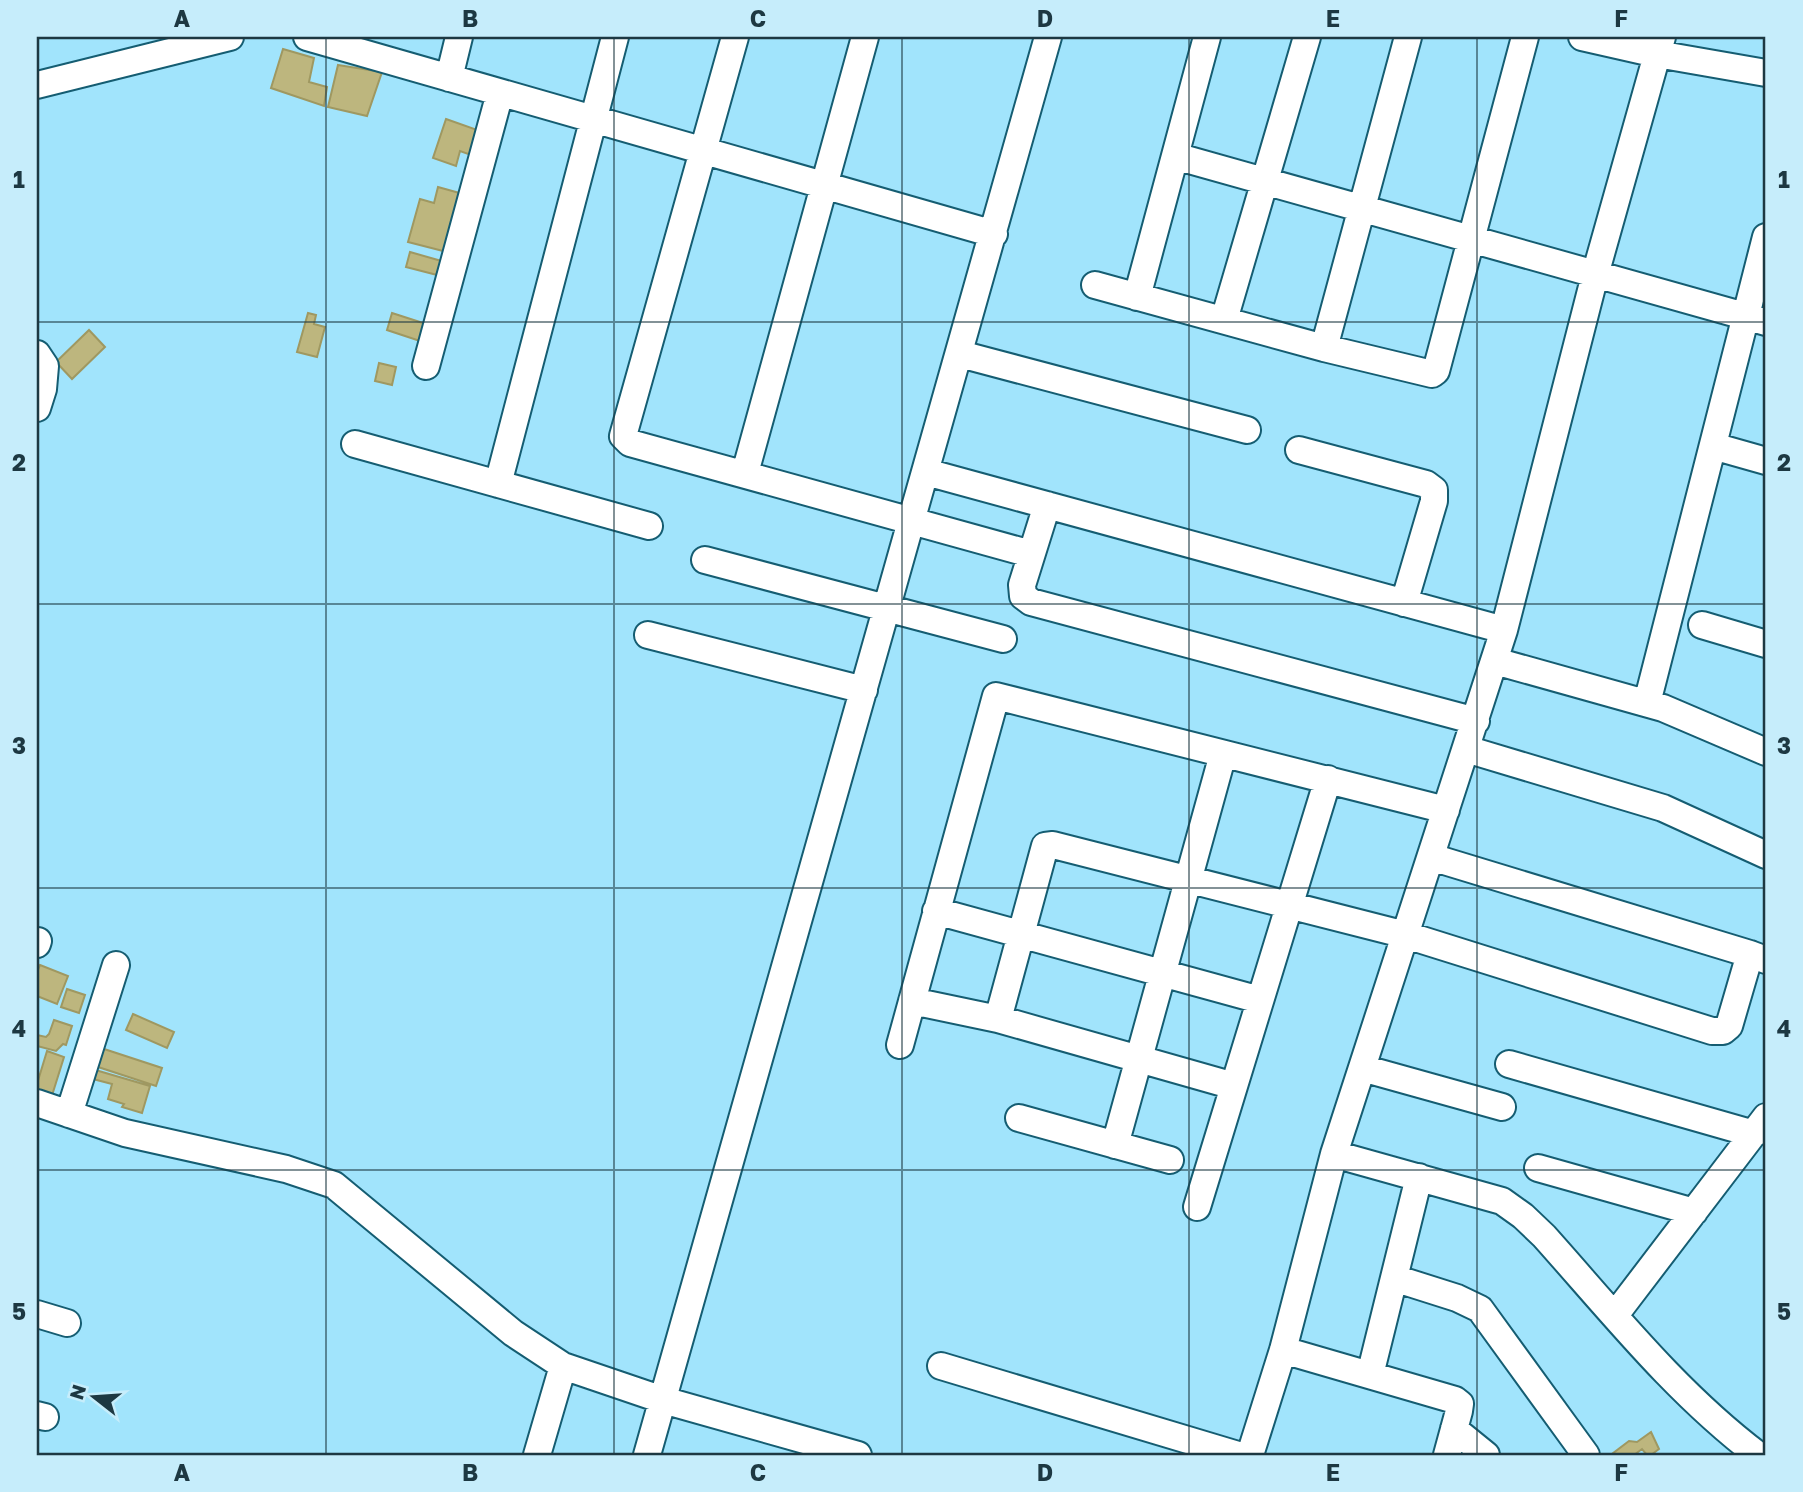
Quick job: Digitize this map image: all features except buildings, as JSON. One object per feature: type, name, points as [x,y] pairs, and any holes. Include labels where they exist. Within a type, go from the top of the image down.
[{"type":"street","points":[[37,85],[230,37]]},
{"type":"street","points":[[307,37],[347,42],[449,78],[994,234]]},
{"type":"street","points":[[449,78],[459,37]]},
{"type":"street","points":[[498,484],[615,37]]},
{"type":"street","points":[[735,37],[623,436],[630,443],[1031,554]]},
{"type":"street","points":[[745,473],[865,37]]},
{"type":"street","points":[[648,1455],[1048,37]]},
{"type":"street","points":[[1137,297],[1206,37]]},
{"type":"street","points":[[1224,320],[1307,37]]},
{"type":"street","points":[[1324,348],[1408,37]]},
{"type":"street","points":[[1095,285],[1324,348],[1432,374],[1436,371],[1525,37]]},
{"type":"street","points":[[1582,37],[1660,45],[1766,73]]},
{"type":"street","points":[[1250,1455],[1283,1350],[1334,1154],[1495,661],[1595,275],[1660,45]]},
{"type":"street","points":[[426,366],[500,93]]},
{"type":"street","points":[[1175,156],[1756,319]]},
{"type":"street","points":[[1647,703],[1713,446],[1756,319],[1766,237]]},
{"type":"street","points":[[37,354],[45,366],[43,389],[37,408]]},
{"type":"street","points":[[960,354],[1247,430]]},
{"type":"street","points":[[355,444],[649,526]]},
{"type":"street","points":[[1713,446],[1766,461]]},
{"type":"street","points":[[1299,450],[1426,484],[1434,490],[1434,501],[1404,603]]},
{"type":"street","points":[[926,472],[1504,630]]},
{"type":"street","points":[[1047,505],[1022,585],[1023,596],[1031,602],[1476,721]]},
{"type":"street","points":[[705,560],[1003,639]]},
{"type":"street","points":[[1702,625],[1766,644]]},
{"type":"street","points":[[648,635],[864,690]]},
{"type":"street","points":[[1495,661],[1663,708],[1766,752]]},
{"type":"street","points":[[900,1045],[996,696],[1446,810]]},
{"type":"street","points":[[1466,749],[1663,808],[1766,855]]},
{"type":"street","points":[[1115,1145],[1223,754]]},
{"type":"street","points":[[1197,1207],[1328,779]]},
{"type":"street","points":[[998,1019],[1045,846],[1053,845],[1406,935],[1712,1031],[1723,1031],[1730,1026],[1758,957],[1431,857]]},
{"type":"street","points":[[936,911],[1260,1000]]},
{"type":"street","points":[[69,1114],[116,965]]},
{"type":"street","points":[[912,1001],[998,1019],[1234,1086]]},
{"type":"street","points":[[1509,1064],[1760,1125],[1615,1315]]},
{"type":"street","points":[[1362,1068],[1503,1107]]},
{"type":"street","points":[[37,1103],[125,1133],[286,1169],[334,1185],[513,1334],[563,1366],[663,1400],[858,1455]]},
{"type":"street","points":[[1019,1118],[1170,1160]]},
{"type":"street","points":[[1334,1154],[1502,1200],[1544,1236],[1662,1370],[1724,1429],[1758,1455]]},
{"type":"street","points":[[1538,1168],[1694,1212]]},
{"type":"street","points":[[1370,1375],[1419,1177]]},
{"type":"street","points":[[1394,1278],[1457,1298],[1480,1309],[1586,1455]]},
{"type":"street","points":[[37,1314],[67,1323]]},
{"type":"street","points":[[1283,1350],[1455,1400],[1460,1404],[1447,1455]]},
{"type":"street","points":[[537,1455],[563,1366]]},
{"type":"street","points":[[941,1366],[1238,1455]]},
{"type":"street","points":[[1454,1429],[1486,1455]]}]
